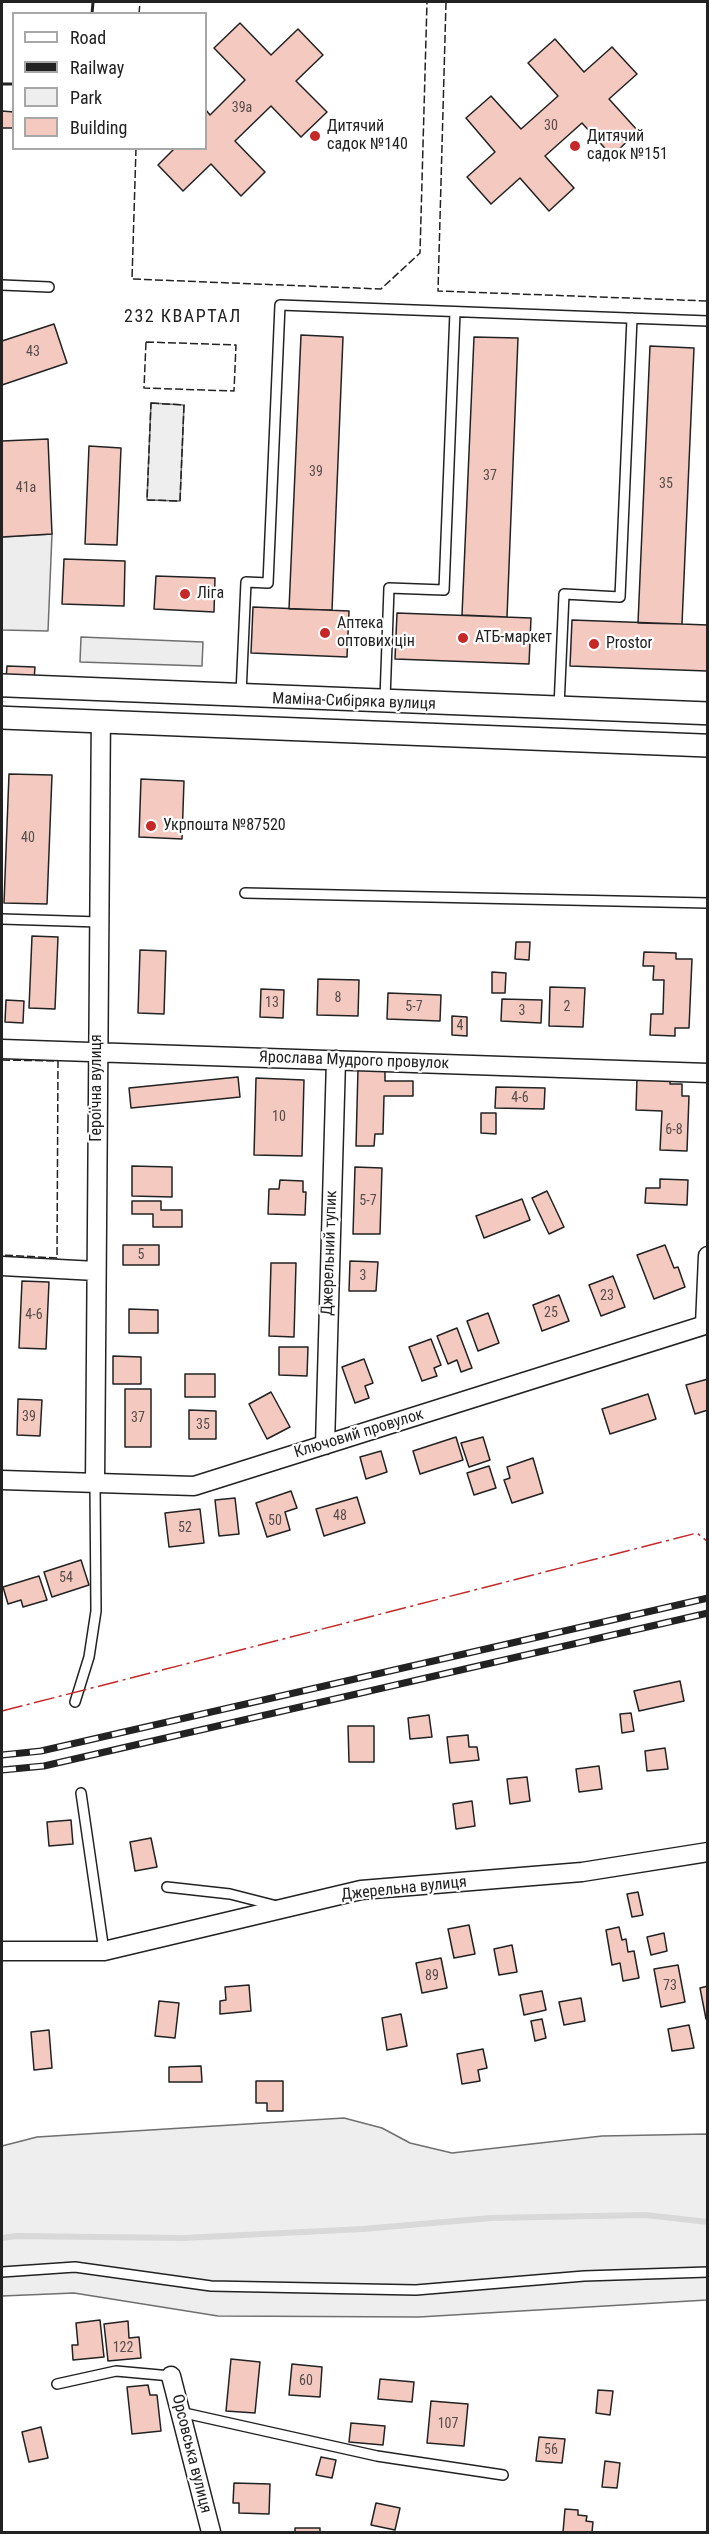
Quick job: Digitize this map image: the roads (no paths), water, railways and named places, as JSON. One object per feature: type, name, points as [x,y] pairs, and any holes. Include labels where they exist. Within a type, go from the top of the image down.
[{"type":"main road","name":"Маміна-Сибіряка вулиця","points":[[2,688],[102,692],[240,711],[384,717],[559,723],[708,716]]},
{"type":"main road","name":"Маміна-Сибіряка вулиця","points":[[2,716],[101,719],[240,711]]},
{"type":"main road","name":"Маміна-Сибіряка вулиця","points":[[559,723],[708,743]]},
{"type":"street","name":"Героїчна вулиця","points":[[95,1483],[102,692]]},
{"type":"street","name":"Ярослава Мудрого провулок","points":[[2,1049],[708,1073]]},
{"type":"street","name":"Джерельний тупик","points":[[324,1444],[336,1060]]},
{"type":"street","points":[[706,1324],[708,1256]]},
{"type":"street","points":[[2,1266],[96,1271]]},
{"type":"street","name":"Ключовий провулок","points":[[2,1480],[194,1486],[706,1324]]},
{"type":"street","name":"Джерельна вулиця","points":[[2,1951],[104,1951],[361,1890],[582,1872],[708,1852]]},
{"type":"street","name":"Орсовська вулиця","points":[[171,2376],[211,2532]]},
{"type":"lane","points":[[2,285],[49,287]]},
{"type":"lane","points":[[240,711],[246,582],[268,583],[280,305],[708,321]]},
{"type":"lane","points":[[384,717],[389,588],[444,590],[455,312]]},
{"type":"lane","points":[[559,723],[564,594],[620,597],[632,318]]},
{"type":"lane","points":[[245,893],[708,903]]},
{"type":"lane","points":[[2,919],[99,922]]},
{"type":"lane","points":[[2,1490],[31,1481]]},
{"type":"lane","points":[[75,1702],[89,1658],[96,1611],[95,1483]]},
{"type":"lane","points":[[81,1793],[104,1951]]},
{"type":"lane","points":[[167,1887],[230,1894],[284,1908]]},
{"type":"lane","points":[[2,2272],[75,2267],[211,2286],[416,2290],[584,2276],[708,2272]]},
{"type":"lane","points":[[57,2384],[116,2371],[171,2376]]},
{"type":"lane","points":[[180,2412],[377,2456],[503,2475]]},
{"type":"waterway","points":[[2,2238],[16,2236],[184,2238],[363,2229],[491,2218],[645,2215],[708,2222]]},
{"type":"tram line","points":[[2,697],[708,725]]},
{"type":"tram line","points":[[2,706],[708,734]]},
{"type":"railway","points":[[2,1755],[41,1751],[708,1598]]},
{"type":"railway","points":[[2,1770],[44,1766],[708,1613]]},
{"type":"place","name":"Дитячий садок №140","points":[[315,136]]},
{"type":"place","name":"Дитячий садок №151","points":[[575,146]]},
{"type":"place","name":"Ліга","points":[[185,594]]},
{"type":"place","name":"Аптека оптових цін","points":[[325,633]]},
{"type":"place","name":"АТБ-маркет","points":[[463,638]]},
{"type":"place","name":"Prostor","points":[[594,644]]},
{"type":"place","name":"Укрпошта №87520","points":[[151,826]]},
{"type":"district","name":"232 КВАРТАЛ","points":[[183,317]]}]
